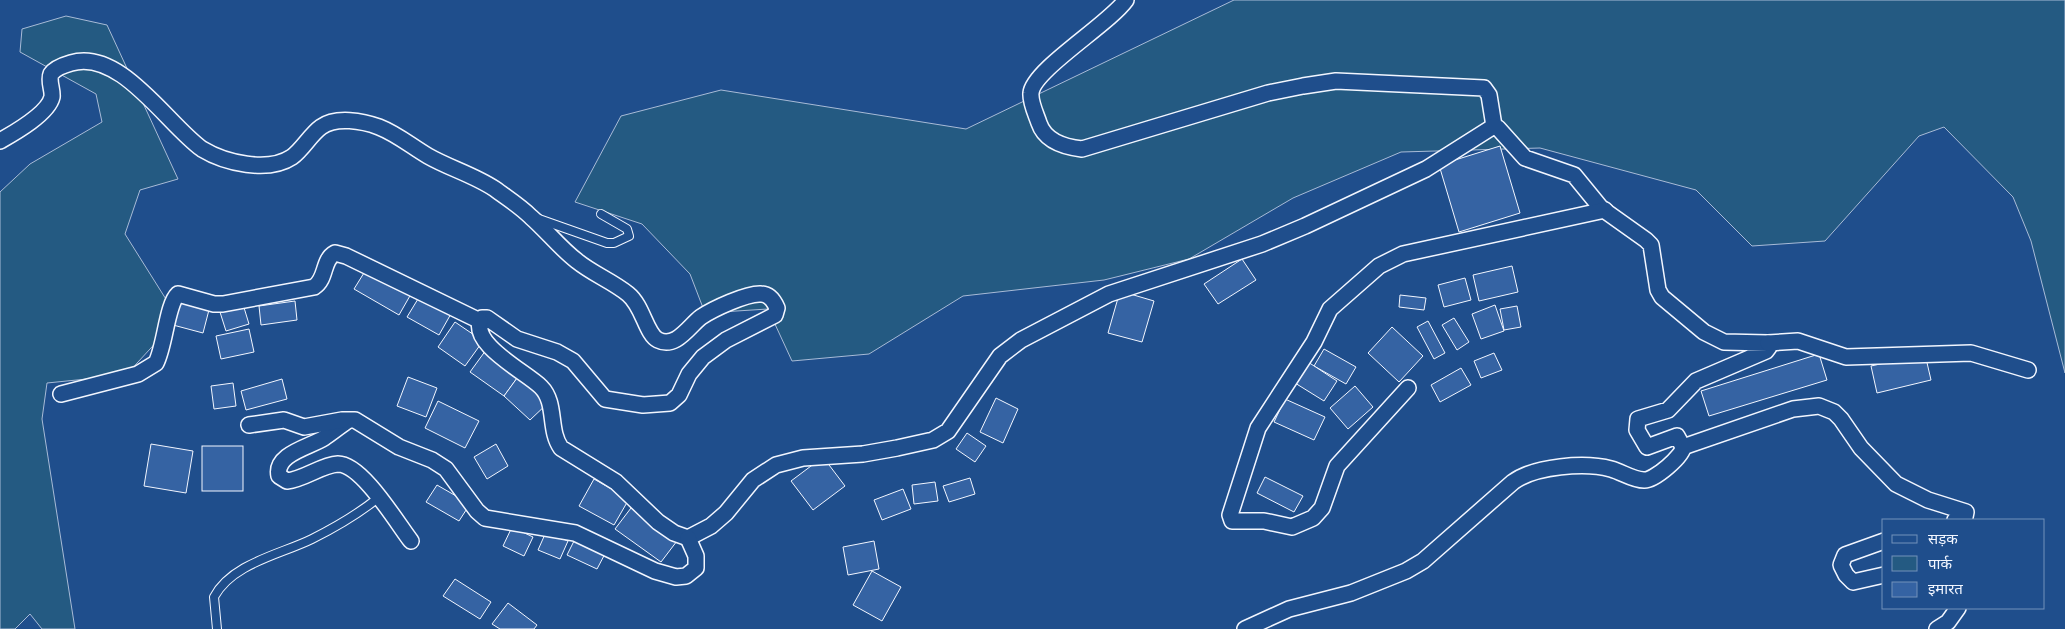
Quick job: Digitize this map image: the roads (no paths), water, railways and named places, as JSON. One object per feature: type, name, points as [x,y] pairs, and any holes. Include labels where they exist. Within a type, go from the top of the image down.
[{"type":"street","points":[[1126,0],[1092,34],[1049,67],[1032,89],[1030,95],[1040,127],[1058,144],[1082,149],[1268,93],[1336,81],[1484,88],[1489,95],[1494,126],[1525,158],[1574,175],[1605,210],[1649,242],[1659,293],[1704,332],[1729,343],[1798,341],[1846,357],[1971,353],[2028,370]]},
{"type":"street","points":[[0,141],[24,127],[48,104],[52,96],[50,80],[57,69],[75,62],[90,60],[102,63],[155,103],[191,142],[212,156],[240,163],[277,164],[292,156],[321,126],[335,122],[360,121],[394,134],[427,156],[477,179],[530,215],[578,262],[629,294],[639,305],[651,333],[658,340],[673,341],[702,316],[716,308],[758,294],[772,300],[777,308],[776,312],[764,322],[726,340],[703,357],[694,366],[675,400],[664,405],[643,405],[605,399],[573,361],[557,352],[517,339],[487,318],[480,321],[346,256],[335,253],[328,259],[320,283],[314,287],[223,304],[178,294],[173,300],[167,332],[156,364],[138,374],[61,394]]},
{"type":"street","points":[[688,538],[712,526],[726,513],[753,480],[776,465],[803,458],[879,451],[940,438],[948,431],[988,372],[1009,349],[1090,303],[1135,285],[1203,264],[1292,232],[1426,169],[1494,126]]},
{"type":"street","points":[[1408,388],[1337,466],[1322,508],[1313,518],[1292,527],[1264,521],[1232,521],[1230,515],[1258,428],[1314,342],[1330,309],[1347,292],[1379,266],[1403,254],[1605,210]]},
{"type":"street","points":[[249,425],[284,420],[309,427],[349,419],[358,422],[403,449],[432,460],[446,469],[477,511],[492,521],[576,533],[655,571],[676,577],[692,574],[696,568],[696,556],[688,538],[666,528],[616,482],[561,448],[556,439],[547,393],[530,377],[504,360],[487,344],[479,332],[480,321]]},
{"type":"street","points":[[1245,629],[1289,609],[1351,593],[1406,571],[1424,561],[1520,477],[1566,467],[1585,466],[1610,469],[1646,480],[1659,474],[1682,452],[1683,446],[1677,436],[1647,447],[1637,430],[1636,422],[1640,417],[1668,410],[1696,381],[1766,351],[1769,347],[1768,343]]},
{"type":"street","points":[[1683,446],[1793,410],[1819,406],[1834,412],[1841,419],[1861,448],[1896,484],[1928,500],[1966,512],[1965,516],[1958,519]]},
{"type":"street","points":[[349,419],[323,439],[284,459],[279,468],[279,476],[284,481],[293,480],[328,467],[342,465],[362,477],[411,541]]},
{"type":"street","points":[[1882,542],[1845,555],[1841,565],[1846,576],[1853,582],[1882,576]]},
{"type":"street","points":[[1937,629],[1948,622],[1957,609]]},
{"type":"lane","points":[[530,215],[607,243],[614,243],[629,236],[627,229],[601,214]]},
{"type":"lane","points":[[217,629],[214,597],[231,579],[260,559],[312,539],[352,517],[378,498]]}]
